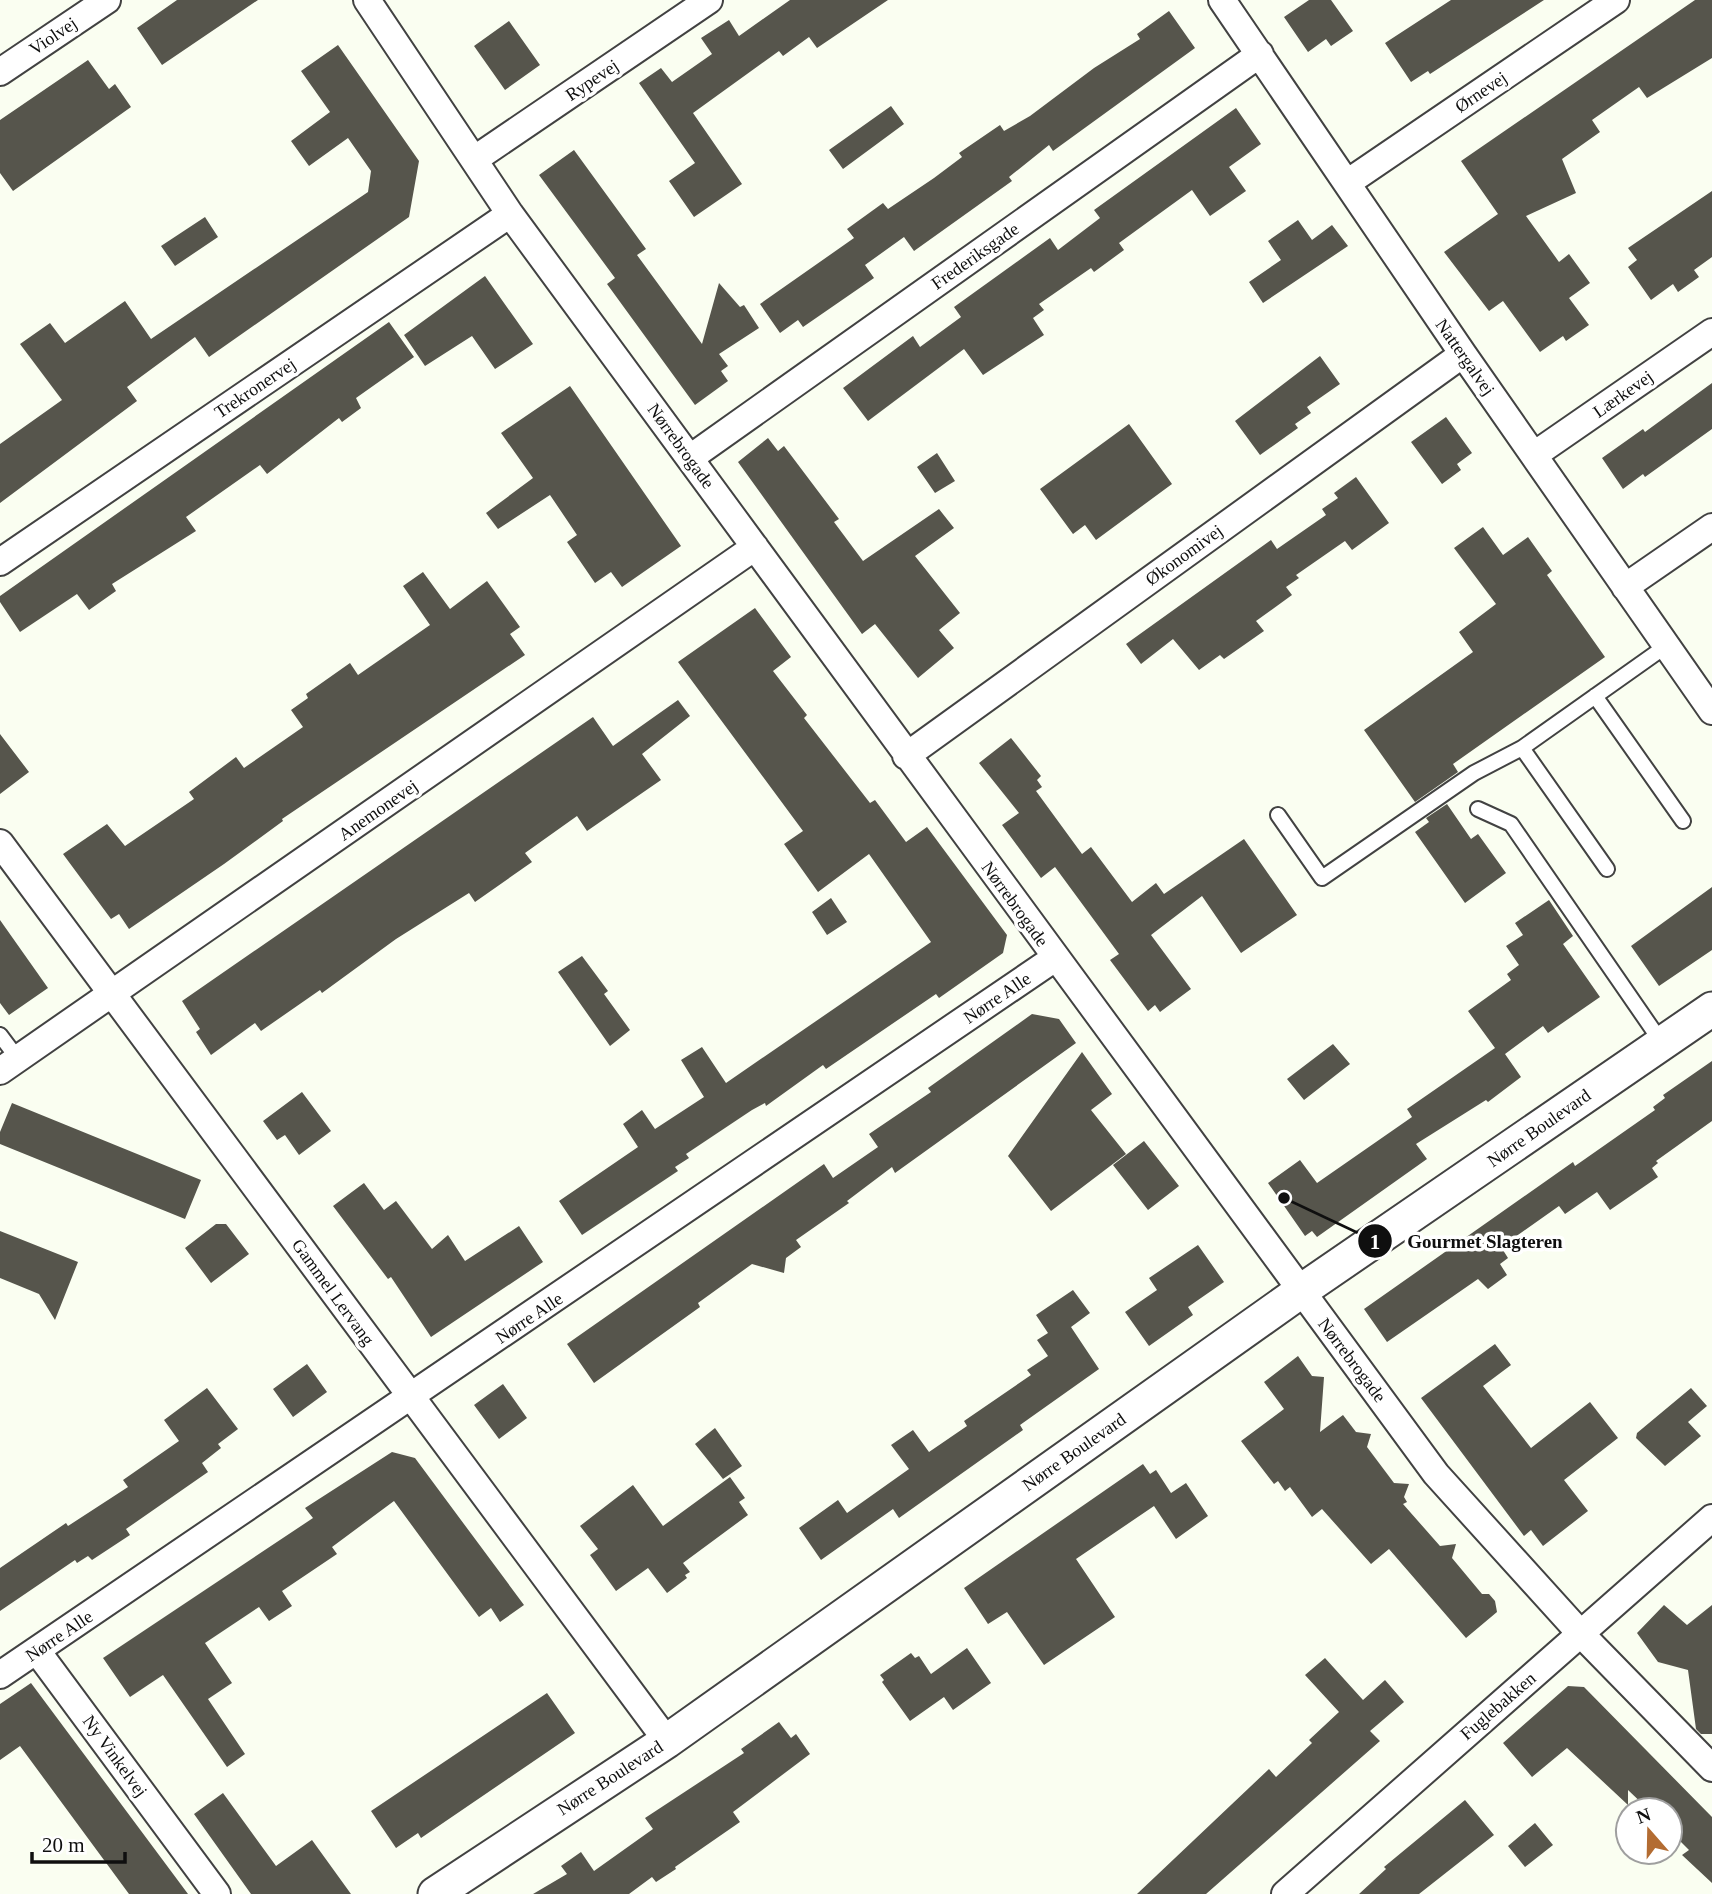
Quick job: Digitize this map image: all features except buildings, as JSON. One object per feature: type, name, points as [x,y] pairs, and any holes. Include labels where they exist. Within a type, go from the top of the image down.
[{"type":"street","name":"Violvej","points":[[0,72],[107,0]]},
{"type":"street","name":"Nørrebrogade","points":[[367,0],[510,214],[1436,1474],[1580,1633],[1712,1768]]},
{"type":"street","name":"Rypevej","points":[[475,159],[709,0]]},
{"type":"street","name":"Nattergalvej","points":[[1222,0],[1463,354],[1712,711]]},
{"type":"street","name":"Ørnevej","points":[[1347,183],[1616,0]]},
{"type":"street","name":"Frederiksgade","points":[[690,458],[1260,54]]},
{"type":"street","name":"Trekronervej","points":[[0,562],[510,214]]},
{"type":"street","name":"Lærkevej","points":[[1534,455],[1712,332]]},
{"type":"street","name":"Økonomivej","points":[[906,756],[1463,354]]},
{"type":"street","points":[[1625,587],[1712,527]]},
{"type":"street","name":"Anemonevej","points":[[9,1065],[755,547]]},
{"type":"street","name":"Gammel Lervang","points":[[0,843],[667,1741]]},
{"type":"street","name":"Nørre Alle","points":[[0,1675],[1055,958]]},
{"type":"street","name":"Nørre Boulevard","points":[[435,1894],[667,1741],[1301,1291],[1712,1009]]},
{"type":"street","name":"Fuglebakken","points":[[1285,1894],[1712,1518]]},
{"type":"street","name":"Ny Vinkelvej","points":[[37,1651],[217,1894]]},
{"type":"lane","points":[[1279,815],[1322,878],[1474,774],[1522,748],[1666,646]]},
{"type":"lane","points":[[1595,696],[1683,821]]},
{"type":"lane","points":[[1522,748],[1607,869]]},
{"type":"lane","points":[[1478,809],[1511,824],[1662,1043]]},
{"type":"lane","points":[[0,1035],[9,1065]]},
{"type":"place","name":"Gourmet Slagteren","points":[[1284,1198]]}]
